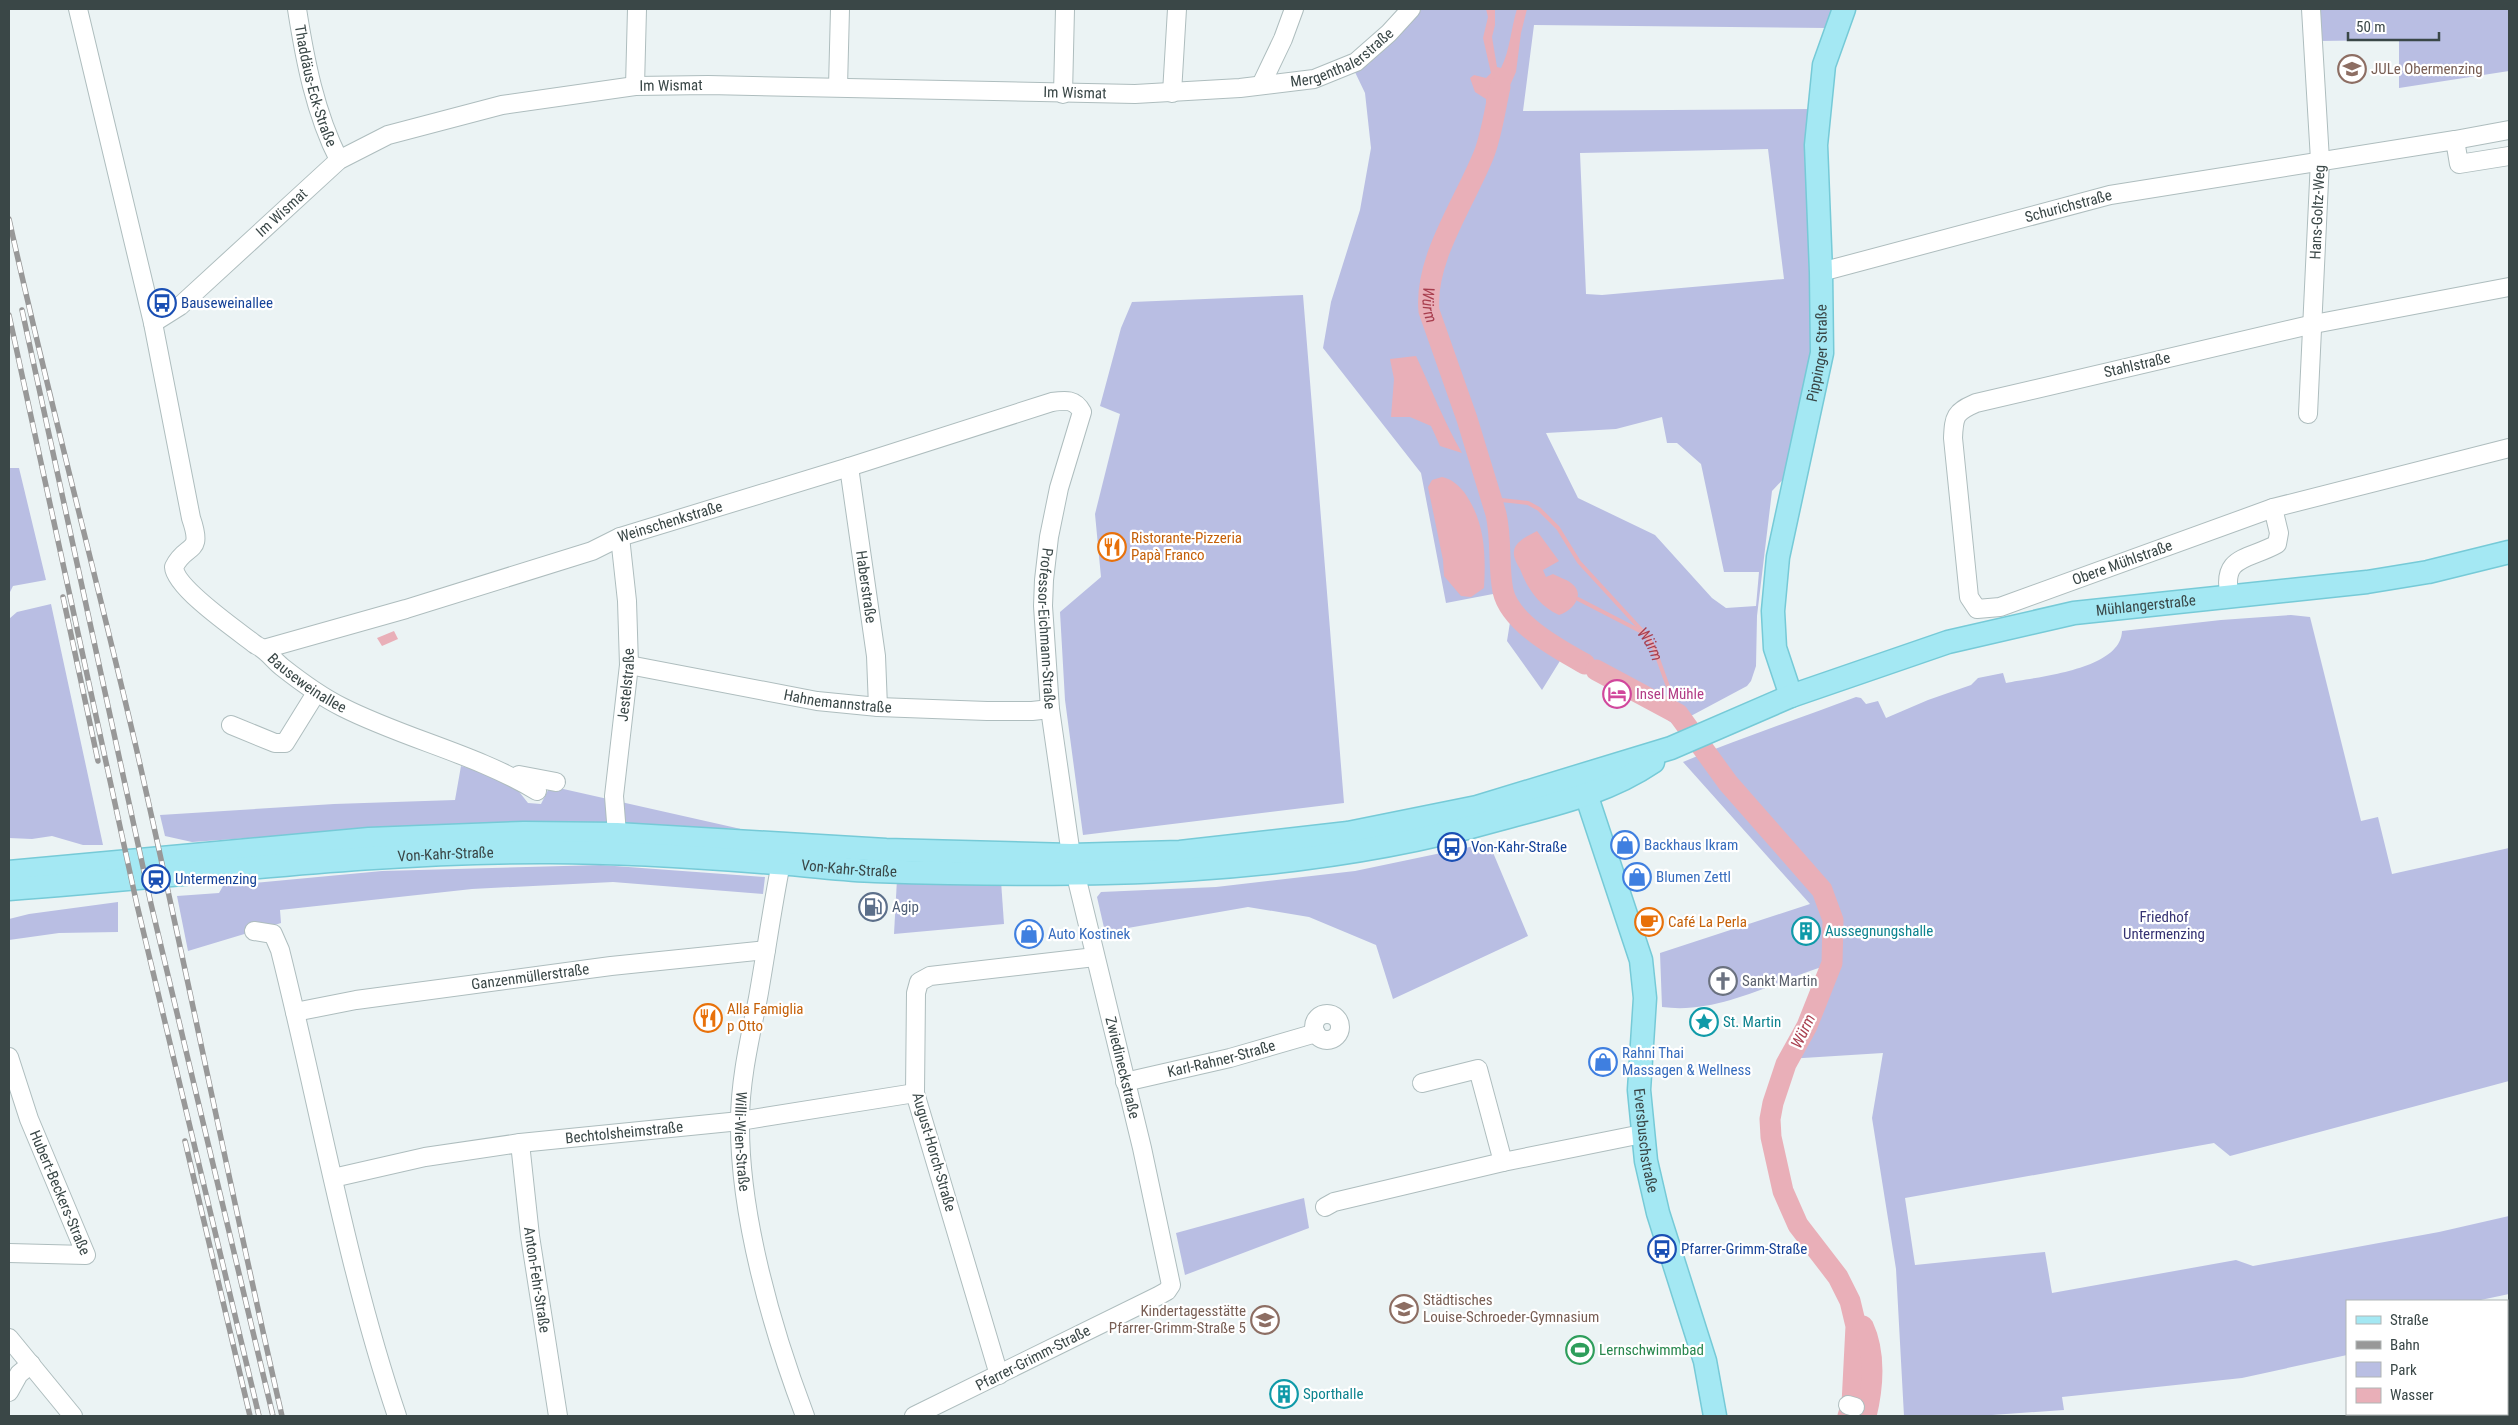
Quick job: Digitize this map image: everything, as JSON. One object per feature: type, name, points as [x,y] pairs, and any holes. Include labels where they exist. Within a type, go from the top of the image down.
[{"type":"main road","name":"Pippinger Straße","points":[[1791,696],[1775,648],[1772,611],[1778,557],[1822,353],[1822,272],[1816,145],[1824,65],[1844,9]]},
{"type":"main road","name":"Mühlangerstraße","points":[[1791,696],[1948,642],[2074,613],[2110,607],[2315,589],[2385,579],[2476,562],[2509,552]]},
{"type":"main road","name":"Von-Kahr-Straße","points":[[9,889],[369,857],[558,852],[655,854],[878,871],[1074,865],[1365,831],[1583,786],[1791,696]]},
{"type":"main road","name":"Eversbuschstraße","points":[[1583,786],[1641,964],[1645,998],[1639,1078],[1642,1134],[1658,1213],[1705,1361],[1715,1416]]},
{"type":"main road","name":"Von-Kahr-Straße","points":[[9,872],[369,840],[519,833],[617,834],[886,850],[1074,865]]},
{"type":"street","name":"Bauseweinallee","points":[[78,9],[153,323],[190,518],[197,536],[194,548],[176,562],[174,573],[177,580],[213,613],[256,646],[264,649],[280,665],[316,693],[342,708],[506,772],[556,782]]},
{"type":"street","name":"Thaddäus-Eck-Straße","points":[[299,9],[307,67],[327,136],[339,160]]},
{"type":"street","points":[[635,86],[636,9]]},
{"type":"street","points":[[838,87],[840,9]]},
{"type":"street","points":[[1063,94],[1065,9]]},
{"type":"street","points":[[1172,93],[1177,9]]},
{"type":"street","points":[[1261,85],[1284,39],[1294,9]]},
{"type":"street","name":"Mergenthalerstraße","points":[[1261,85],[1314,79],[1356,62],[1389,33],[1411,9]]},
{"type":"street","name":"Hans-Goltz-Weg","points":[[2308,414],[2314,324],[2320,160],[2311,9]]},
{"type":"street","name":"Im Wismat","points":[[153,323],[180,306],[339,160],[388,135],[493,108],[635,86],[838,87],[1063,94],[1172,93],[1261,85]]},
{"type":"street","name":"Schurichstraße","points":[[1822,272],[2110,195],[2509,130]]},
{"type":"street","points":[[2456,140],[2459,164],[2509,156]]},
{"type":"street","name":"Stahlstraße","points":[[1972,604],[1969,597],[1953,438],[1954,418],[1962,409],[1976,403],[2314,324],[2509,287]]},
{"type":"street","name":"Weinschenkstraße","points":[[264,649],[406,609],[592,551],[620,537],[1052,402],[1067,400],[1078,405]]},
{"type":"street","name":"Professor-Eichmann-Straße","points":[[1074,865],[1050,709],[1043,606],[1049,537],[1059,488],[1082,412],[1078,405]]},
{"type":"street","name":"Obere Mühlstraße","points":[[1972,604],[1977,609],[2000,607],[2273,508],[2509,448]]},
{"type":"street","name":"Haberstraße","points":[[849,467],[876,656],[878,707]]},
{"type":"street","points":[[2230,597],[2227,584],[2229,570],[2235,562],[2264,552],[2277,544],[2279,533],[2273,508]]},
{"type":"street","name":"Jestelstraße","points":[[617,834],[614,796],[629,665],[627,601],[620,537]]},
{"type":"street","name":"Hahnemannstraße","points":[[629,665],[817,701],[878,707],[987,712],[1032,712],[1050,709]]},
{"type":"street","points":[[231,725],[275,743],[285,743],[316,693]]},
{"type":"street","name":"Bauseweinallee","points":[[506,772],[537,791]]},
{"type":"street","name":"Willi-Wien-Straße","points":[[782,863],[744,1076],[740,1121],[742,1168],[768,1306],[805,1416]]},
{"type":"street","name":"Zwiedineckstraße","points":[[1074,865],[1172,1280]]},
{"type":"street","points":[[254,931],[272,934],[280,950],[333,1178],[381,1367],[397,1416]]},
{"type":"street","name":"Ganzenmüllerstraße","points":[[295,1012],[356,1000],[611,966],[766,950]]},
{"type":"street","name":"August-Horch-Straße","points":[[999,1375],[915,1093],[916,993],[919,982],[930,976],[1095,957]]},
{"type":"street","name":"Karl-Rahner-Straße","points":[[1126,1082],[1230,1058],[1316,1033]]},
{"type":"street","name":"Hubert-Beckers-Straße","points":[[9,1057],[30,1119],[86,1255],[9,1253]]},
{"type":"street","points":[[1422,1083],[1478,1069],[1503,1162]]},
{"type":"street","name":"Bechtolsheimstraße","points":[[333,1178],[425,1157],[520,1143],[740,1121],[915,1093]]},
{"type":"street","points":[[1325,1207],[1348,1198],[1503,1162],[1642,1134]]},
{"type":"street","name":"Anton-Fehr-Straße","points":[[520,1143],[530,1236],[558,1416]]},
{"type":"street","name":"Pfarrer-Grimm-Straße","points":[[914,1416],[1158,1296],[1169,1289],[1172,1280]]},
{"type":"street","points":[[9,1338],[73,1416]]},
{"type":"street","points":[[9,1392],[18,1374],[31,1364]]},
{"type":"green space","points":[[1415,9],[1837,9],[1827,28],[1534,25],[1523,111],[1812,109],[1817,336],[1788,474],[1772,491],[1757,616],[1756,666],[1751,681],[1747,686],[1674,725],[1639,696],[1563,656],[1542,690],[1507,641],[1511,616],[1493,594],[1446,603],[1421,473],[1323,348],[1331,302],[1360,210],[1371,148],[1365,93],[1354,70]],"holes":[[[1768,149],[1784,279],[1602,295],[1586,294],[1580,153]],[[1662,417],[1667,443],[1677,443],[1701,464],[1724,572],[1759,572],[1756,606],[1726,608],[1712,598],[1655,535],[1578,498],[1546,433],[1616,429]]]},
{"type":"green space","points":[[2316,9],[2509,9],[2509,71],[2399,88],[2399,40],[2317,41]]},
{"type":"green space","points":[[1303,295],[1344,803],[1083,835],[1065,700],[1060,612],[1101,577],[1095,514],[1120,414],[1100,406],[1121,328],[1132,302]]},
{"type":"green space","points":[[9,468],[19,468],[46,580],[13,586],[9,594]]},
{"type":"green space","points":[[51,604],[103,845],[83,845],[52,836],[32,839],[9,838],[9,619],[17,612]]},
{"type":"green space","name":"Friedhof Untermenzing","points":[[2291,615],[2310,617],[2361,821],[2378,817],[2392,874],[2509,848],[2509,1081],[2230,1156],[2214,1143],[1905,1198],[1915,1265],[2045,1252],[2052,1293],[2236,1260],[2253,1266],[2439,1232],[2509,1216],[2509,1294],[2481,1300],[2346,1300],[2346,1355],[2242,1378],[2062,1397],[2064,1410],[1978,1416],[1904,1416],[1896,1269],[1872,1118],[1883,1053],[1787,1059],[1832,964],[1728,1001],[1684,1008],[1662,1007],[1660,953],[1810,904],[1683,762],[1856,697],[1861,698],[1866,704],[1878,701],[1886,718],[1928,700],[1971,685],[1978,678],[2003,673],[2006,683],[2056,674],[2093,663],[2108,655],[2118,644],[2122,631],[2221,620]]},
{"type":"green space","points":[[461,766],[509,779],[528,803],[541,804],[550,786],[741,829],[545,823],[364,830],[192,842],[165,836],[160,815],[334,804],[455,800]]},
{"type":"green space","points":[[1489,843],[1528,936],[1393,999],[1376,945],[1309,917],[1248,907],[1105,932],[1097,897],[1101,892],[1216,887],[1355,871]]},
{"type":"green space","points":[[601,865],[765,877],[763,894],[613,882],[472,889],[280,910],[281,923],[188,951],[177,896],[219,893],[223,886],[382,871]]},
{"type":"green space","points":[[897,879],[1001,881],[1004,924],[894,934]]},
{"type":"green space","points":[[118,902],[118,932],[59,933],[9,940],[9,919],[29,914]]},
{"type":"green space","points":[[1304,1198],[1309,1228],[1185,1275],[1176,1233]]},
{"type":"green space","points":[[2508,1358],[2509,1415],[2372,1416],[2508,1415]]},
{"type":"water","points":[[1486,9],[1495,9],[1495,25],[1492,37],[1497,67],[1501,68],[1517,9],[1527,9],[1521,33],[1516,72],[1507,92],[1501,117],[1486,112],[1486,99],[1475,92],[1470,78],[1474,75],[1486,78],[1491,73],[1483,38],[1488,17]]},
{"type":"water","points":[[1416,356],[1443,417],[1462,453],[1440,446],[1431,426],[1410,417],[1391,417],[1394,379],[1390,359]]},
{"type":"water","points":[[1442,477],[1455,483],[1464,492],[1476,514],[1483,538],[1484,588],[1471,597],[1461,596],[1444,576],[1443,560],[1428,487],[1432,480]]},
{"type":"water","points":[[1537,531],[1559,561],[1543,570],[1546,577],[1553,574],[1567,580],[1578,592],[1578,597],[1573,606],[1559,615],[1545,607],[1535,596],[1526,583],[1515,558],[1514,551],[1517,544]]},
{"type":"water","points":[[394,631],[398,639],[382,646],[377,638]]},
{"type":"waterway","name":"Würm","points":[[1500,87],[1487,146],[1439,251],[1429,291],[1429,311],[1467,419],[1496,514],[1503,591],[1507,603],[1515,614],[1536,634],[1585,664]]},
{"type":"waterway","name":"Würm","points":[[1492,499],[1528,503],[1539,509],[1558,528],[1579,562],[1647,636],[1654,648],[1678,714]]},
{"type":"waterway","points":[[1578,599],[1642,632]]},
{"type":"waterway","name":"Würm","points":[[1596,670],[1678,714],[1728,783],[1822,890],[1833,920],[1832,963],[1807,1026],[1786,1064],[1773,1103],[1770,1119],[1771,1137],[1783,1191],[1798,1225],[1838,1277],[1850,1301],[1856,1326],[1852,1404],[1848,1416]]},
{"type":"waterway","name":"Würm","points":[[1863,1326],[1872,1359],[1872,1382],[1866,1416]]},
{"type":"railway","points":[[9,219],[136,747],[282,1416]]},
{"type":"railway","points":[[22,310],[151,904],[273,1416]]},
{"type":"railway","points":[[9,315],[137,905],[259,1416]]},
{"type":"railway","points":[[63,597],[98,761]]},
{"type":"railway","points":[[185,1141],[250,1416]]},
{"type":"place","name":"JULe Obermenzing","points":[[2352,69]]},
{"type":"place","name":"Bauseweinallee","points":[[162,303]]},
{"type":"place","name":"Ristorante-Pizzeria Papà Franco","points":[[1112,547]]},
{"type":"place","name":"Insel Mühle","points":[[1617,694]]},
{"type":"place","name":"Backhaus Ikram","points":[[1625,845]]},
{"type":"place","name":"Von-Kahr-Straße","points":[[1452,847]]},
{"type":"place","name":"Blumen Zettl","points":[[1637,877]]},
{"type":"place","name":"Untermenzing","points":[[156,879]]},
{"type":"place","name":"Agip","points":[[873,907]]},
{"type":"place","name":"Café La Perla","points":[[1649,922]]},
{"type":"place","name":"Aussegnungshalle","points":[[1806,931]]},
{"type":"place","name":"Auto Kostinek","points":[[1029,934]]},
{"type":"place","name":"Sankt Martin","points":[[1723,981]]},
{"type":"place","name":"Alla Famiglia p Otto","points":[[708,1018]]},
{"type":"place","name":"St. Martin","points":[[1704,1022]]},
{"type":"place","name":"Rahni Thai Massagen & Wellness","points":[[1603,1062]]},
{"type":"place","name":"Pfarrer-Grimm-Straße","points":[[1662,1249]]},
{"type":"place","name":"Städtisches Louise-Schroeder-Gymnasium","points":[[1404,1309]]},
{"type":"place","name":"Kindertagesstätte Pfarrer-Grimm-Straße 5","points":[[1265,1320]]},
{"type":"place","name":"Lernschwimmbad","points":[[1580,1350]]},
{"type":"place","name":"Sporthalle","points":[[1284,1394]]}]
